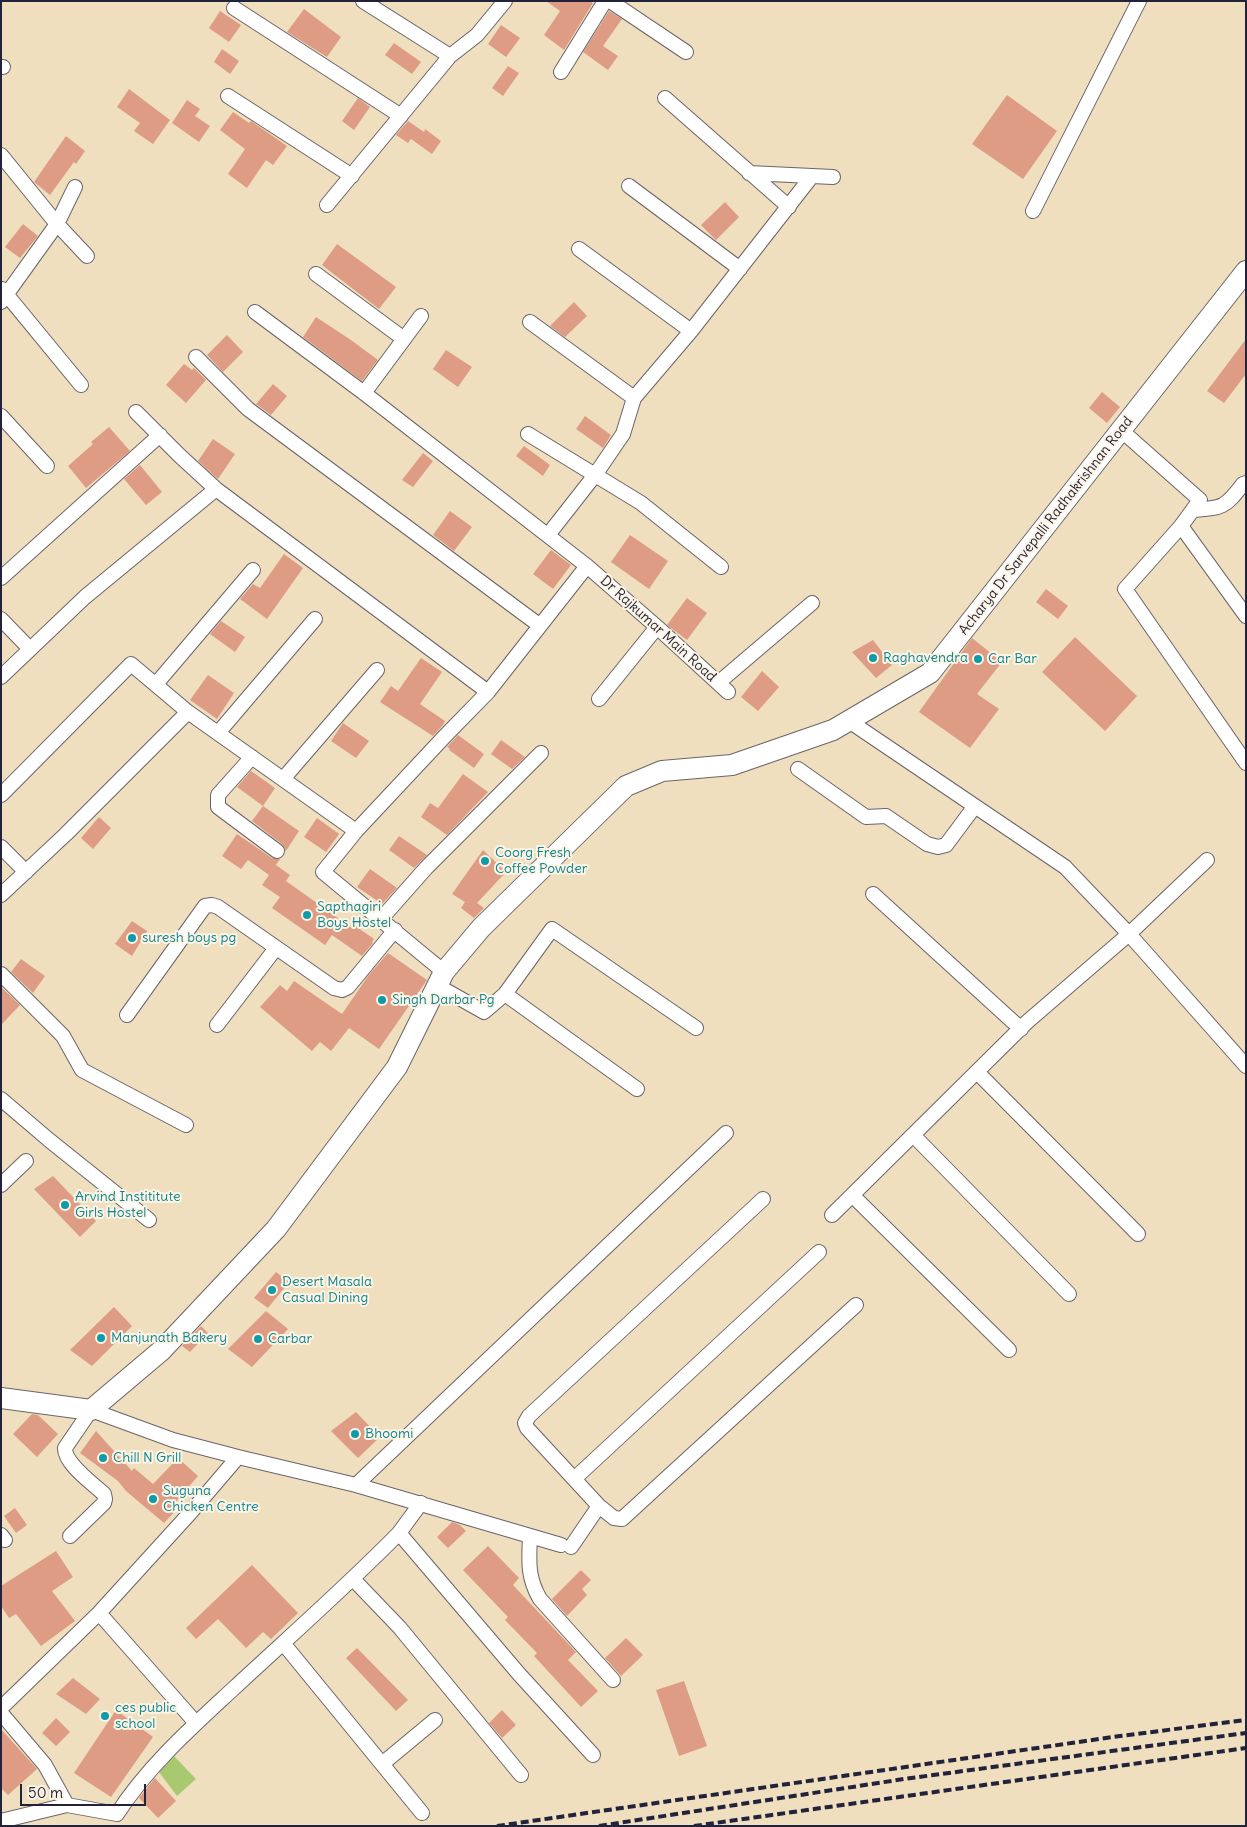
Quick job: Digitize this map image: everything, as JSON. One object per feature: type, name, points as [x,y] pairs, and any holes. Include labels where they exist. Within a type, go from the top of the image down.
[{"type":"street","points":[[364,1],[450,56]]},
{"type":"street","points":[[327,205],[450,56],[476,35],[505,1]]},
{"type":"street","points":[[562,72],[605,1]]},
{"type":"street","points":[[610,1],[686,52]]},
{"type":"street","points":[[1033,211],[1139,1]]},
{"type":"street","points":[[234,8],[401,116]]},
{"type":"street","points":[[228,96],[352,176]]},
{"type":"street","points":[[665,98],[789,207]]},
{"type":"street","points":[[1,155],[57,224],[87,256]]},
{"type":"street","points":[[749,173],[833,177]]},
{"type":"street","points":[[548,535],[595,475],[623,434],[634,398],[691,331],[812,176]]},
{"type":"street","points":[[629,186],[740,269]]},
{"type":"street","points":[[75,187],[57,224],[3,296],[81,385]]},
{"type":"street","points":[[579,249],[691,331]]},
{"type":"street","points":[[316,274],[404,339]]},
{"type":"street","name":"Acharya Dr Sarvepalli Radhakrishnan Road","points":[[91,1410],[162,1350],[276,1229],[397,1067],[441,979],[481,928],[626,786],[662,771],[732,765],[833,730],[930,674],[1122,431],[1243,282]]},
{"type":"street","name":"Dr Rajkumar Main Road","points":[[255,312],[364,393],[587,566],[658,627],[723,688],[812,603]]},
{"type":"street","points":[[364,393],[421,316]]},
{"type":"street","points":[[530,322],[634,398]]},
{"type":"street","points":[[196,357],[248,410],[539,625]]},
{"type":"street","points":[[136,412],[216,489],[488,692]]},
{"type":"street","points":[[1,416],[47,466]]},
{"type":"street","points":[[1122,431],[1200,500],[1181,526],[1125,589],[1246,763]]},
{"type":"street","points":[[528,434],[641,503],[722,567]]},
{"type":"street","points":[[1,578],[160,435]]},
{"type":"street","points":[[1193,510],[1220,508],[1232,499],[1243,484],[1246,483]]},
{"type":"street","points":[[1,677],[85,597],[216,489]]},
{"type":"street","points":[[1181,526],[1246,616]]},
{"type":"street","points":[[587,566],[488,692],[356,831],[323,872],[395,930],[441,979],[484,1012],[505,994],[552,929],[696,1028]]},
{"type":"street","points":[[156,684],[253,570]]},
{"type":"street","points":[[1,619],[30,649]]},
{"type":"street","points":[[218,733],[315,619]]},
{"type":"street","points":[[599,699],[658,627]]},
{"type":"street","points":[[1,795],[131,664],[188,712],[356,831]]},
{"type":"street","points":[[283,779],[377,670]]},
{"type":"street","points":[[1,895],[66,834],[188,712]]},
{"type":"street","points":[[849,721],[1065,867],[1129,934],[1246,1066]]},
{"type":"street","points":[[381,919],[426,868],[541,753]]},
{"type":"street","points":[[252,757],[218,795],[218,807],[277,851]]},
{"type":"street","points":[[798,769],[866,817],[886,816],[927,844],[938,847],[946,845],[975,806]]},
{"type":"street","points":[[1,847],[26,872]]},
{"type":"street","points":[[832,1215],[1021,1029],[1129,934],[1207,860]]},
{"type":"street","points":[[873,894],[1021,1029]]},
{"type":"street","points":[[127,1015],[205,906],[212,905],[218,908],[334,988],[342,990],[348,987],[395,930]]},
{"type":"street","points":[[217,1025],[276,948]]},
{"type":"street","points":[[1,974],[64,1036],[82,1070],[186,1125]]},
{"type":"street","points":[[505,994],[637,1089]]},
{"type":"street","points":[[977,1072],[1138,1234]]},
{"type":"street","points":[[1,1099],[149,1220]]},
{"type":"street","points":[[356,1485],[726,1133]]},
{"type":"street","points":[[913,1136],[1069,1294]]},
{"type":"street","points":[[1,1185],[26,1161]]},
{"type":"street","points":[[852,1195],[1009,1350]]},
{"type":"street","points":[[762,1200],[529,1416],[525,1423],[527,1428],[599,1506],[614,1518],[622,1519],[856,1305]]},
{"type":"street","points":[[574,1479],[819,1252]]},
{"type":"street","points":[[1,1398],[91,1410],[173,1440],[238,1458],[356,1485],[566,1546],[599,1506]]},
{"type":"street","points":[[70,1536],[104,1503],[105,1499],[104,1494],[69,1462],[65,1454],[65,1448],[91,1410]]},
{"type":"street","points":[[1,1708],[99,1614],[238,1458]]},
{"type":"street","points":[[1,1821],[67,1805],[117,1814],[133,1790],[196,1723],[354,1580],[399,1533],[421,1503]]},
{"type":"street","points":[[399,1533],[519,1674],[594,1755]]},
{"type":"street","points":[[530,1536],[529,1566],[533,1586],[540,1599],[613,1680]]},
{"type":"street","points":[[354,1580],[400,1628],[521,1775]]},
{"type":"street","points":[[99,1614],[196,1723]]},
{"type":"street","points":[[283,1643],[422,1813]]},
{"type":"street","points":[[1,1713],[45,1765],[67,1805]]},
{"type":"street","points":[[382,1764],[435,1720]]},
{"type":"green space","points":[[174,1756],[196,1779],[177,1796],[159,1772]]},
{"type":"building","points":[[546,1],[590,1],[593,3],[564,50],[544,35],[560,11]]},
{"type":"building","points":[[304,9],[341,37],[327,57],[287,32]]},
{"type":"building","points":[[220,11],[241,25],[229,42],[209,28]]},
{"type":"building","points":[[609,11],[622,19],[603,46],[618,56],[608,70],[583,52]]},
{"type":"building","points":[[501,25],[520,38],[506,57],[488,44]]},
{"type":"building","points":[[394,43],[421,62],[412,74],[385,55]]},
{"type":"building","points":[[222,49],[239,61],[230,74],[214,62]]},
{"type":"building","points":[[508,66],[519,73],[503,96],[492,88]]},
{"type":"building","points":[[129,89],[170,120],[153,144],[134,131],[140,123],[117,107]]},
{"type":"building","points":[[1007,95],[1057,131],[1023,179],[972,144]]},
{"type":"building","points":[[358,98],[370,107],[354,130],[342,121]]},
{"type":"building","points":[[187,100],[200,109],[195,116],[210,126],[199,142],[172,123]]},
{"type":"building","points":[[233,112],[249,123],[251,121],[287,146],[273,165],[266,160],[247,188],[228,174],[245,149],[220,130]]},
{"type":"building","points":[[408,121],[424,132],[425,129],[441,141],[432,154],[411,139],[408,143],[396,135]]},
{"type":"building","points":[[66,136],[85,151],[76,164],[74,162],[50,195],[34,182]]},
{"type":"building","points":[[725,202],[739,217],[716,240],[701,225]]},
{"type":"building","points":[[23,224],[38,236],[20,258],[5,247]]},
{"type":"building","points":[[337,244],[396,287],[379,309],[322,265]]},
{"type":"building","points":[[574,302],[587,316],[565,337],[550,326]]},
{"type":"building","points":[[316,317],[378,360],[362,381],[303,337]]},
{"type":"building","points":[[227,335],[243,352],[223,372],[207,355]]},
{"type":"building","points":[[1246,339],[1246,374],[1224,403],[1207,391]]},
{"type":"building","points":[[446,350],[472,367],[458,387],[433,369]]},
{"type":"building","points":[[184,364],[192,370],[194,368],[206,380],[186,403],[166,385]]},
{"type":"building","points":[[273,384],[287,396],[271,415],[256,404]]},
{"type":"building","points":[[1102,392],[1120,407],[1107,423],[1089,408]]},
{"type":"building","points":[[585,416],[611,435],[603,448],[576,429]]},
{"type":"building","points":[[109,427],[130,451],[86,488],[68,466],[93,444],[91,442]]},
{"type":"building","points":[[213,439],[235,454],[218,479],[198,461]]},
{"type":"building","points":[[524,446],[550,465],[543,476],[516,456]]},
{"type":"building","points":[[423,453],[433,461],[413,487],[402,480]]},
{"type":"building","points":[[140,465],[162,492],[146,505],[124,479]]},
{"type":"building","points":[[450,511],[472,527],[454,551],[433,535]]},
{"type":"building","points":[[630,535],[668,561],[649,589],[611,562]]},
{"type":"building","points":[[551,550],[571,565],[553,589],[533,574]]},
{"type":"building","points":[[284,554],[303,568],[267,619],[240,599],[253,584],[260,588]]},
{"type":"building","points":[[1046,589],[1068,606],[1058,619],[1036,602]]},
{"type":"building","points":[[687,598],[707,613],[687,640],[667,625]]},
{"type":"building","points":[[221,621],[245,637],[235,652],[210,634]]},
{"type":"building","points":[[1075,637],[1137,696],[1105,731],[1042,672]]},
{"type":"building","points":[[972,638],[1002,662],[977,694],[999,709],[970,748],[919,712]]},
{"type":"building","name":"Raghavendra","points":[[873,640],[892,665],[876,678],[852,652]]},
{"type":"building","points":[[421,658],[442,672],[420,704],[445,721],[433,736],[380,702],[391,686],[398,691]]},
{"type":"building","points":[[762,671],[779,687],[758,711],[741,697]]},
{"type":"building","points":[[208,675],[234,693],[217,719],[190,700]]},
{"type":"building","points":[[343,723],[369,741],[356,758],[331,741]]},
{"type":"building","points":[[458,735],[484,754],[474,768],[447,747]]},
{"type":"building","points":[[501,740],[525,757],[512,769],[491,754]]},
{"type":"building","points":[[251,771],[275,788],[263,806],[237,787]]},
{"type":"building","points":[[463,774],[488,792],[447,835],[421,817],[430,803],[438,808]]},
{"type":"building","points":[[263,806],[299,831],[286,851],[282,844],[252,821]]},
{"type":"building","points":[[99,817],[111,828],[93,849],[81,838]]},
{"type":"building","points":[[317,818],[339,834],[326,852],[304,837]]},
{"type":"building","points":[[237,834],[272,858],[280,859],[269,875],[248,860],[241,869],[222,856]]},
{"type":"building","points":[[399,836],[427,855],[414,868],[389,850]]},
{"type":"building","points":[[483,850],[506,872],[477,903],[484,908],[474,918],[461,908],[465,902],[452,894]]},
{"type":"building","points":[[276,865],[290,875],[286,881],[352,928],[354,925],[374,939],[362,956],[332,935],[325,945],[272,908],[280,897],[262,885]]},
{"type":"building","points":[[370,869],[397,888],[382,904],[357,887]]},
{"type":"building","name":"suresh boys pg","points":[[132,921],[147,931],[132,956],[115,944]]},
{"type":"building","points":[[388,953],[427,980],[379,1049],[349,1028],[331,1051],[320,1042],[312,1051],[260,1007],[280,985],[287,991],[294,981],[342,1014],[368,976]]},
{"type":"building","points":[[21,959],[45,976],[33,993],[11,972]]},
{"type":"building","points":[[1,987],[20,1005],[1,1025]]},
{"type":"building","name":"Arvind Instititute Girls Hostel","points":[[53,1176],[96,1221],[80,1237],[34,1189]]},
{"type":"building","name":"Desert Masala Casual Dining","points":[[276,1272],[289,1282],[268,1308],[254,1298]]},
{"type":"building","name":"Manjunath Bakery","points":[[114,1307],[132,1326],[92,1366],[70,1350]]},
{"type":"building","name":"Carbar","points":[[266,1311],[288,1329],[252,1367],[228,1349]]},
{"type":"building","points":[[201,1326],[208,1333],[190,1352],[182,1346]]},
{"type":"building","name":"Bhoomi","points":[[356,1412],[380,1437],[358,1458],[331,1431]]},
{"type":"building","points":[[32,1414],[38,1415],[58,1434],[37,1457],[13,1434]]},
{"type":"building","points":[[96,1431],[132,1471],[134,1468],[153,1484],[178,1458],[198,1476],[175,1503],[179,1507],[164,1523],[126,1491],[118,1481],[80,1453]]},
{"type":"building","points":[[15,1508],[27,1525],[16,1533],[4,1516]]},
{"type":"building","points":[[452,1522],[460,1525],[466,1531],[448,1548],[437,1537]]},
{"type":"building","points":[[488,1546],[519,1578],[513,1585],[576,1652],[568,1660],[598,1691],[581,1707],[534,1656],[537,1653],[505,1620],[508,1617],[463,1570]]},
{"type":"building","points":[[56,1551],[73,1577],[52,1591],[75,1621],[41,1646],[16,1614],[9,1618],[1,1606],[1,1586]]},
{"type":"building","points":[[252,1565],[298,1613],[271,1639],[263,1632],[246,1648],[218,1619],[196,1639],[186,1628]]},
{"type":"building","points":[[581,1570],[591,1580],[582,1589],[587,1595],[567,1616],[552,1599]]},
{"type":"building","points":[[626,1638],[643,1655],[621,1676],[605,1658]]},
{"type":"building","points":[[357,1648],[408,1700],[396,1711],[346,1658]]},
{"type":"building","points":[[73,1678],[100,1699],[86,1714],[56,1694]]},
{"type":"building","points":[[684,1681],[707,1746],[679,1756],[656,1690]]},
{"type":"building","points":[[116,1710],[153,1737],[111,1797],[74,1773]]},
{"type":"building","points":[[502,1710],[516,1725],[502,1738],[489,1723]]},
{"type":"building","points":[[56,1718],[70,1732],[56,1746],[42,1733]]},
{"type":"building","points":[[1,1729],[37,1769],[8,1795],[1,1788]]},
{"type":"building","points":[[155,1778],[176,1801],[158,1818],[139,1798]]},
{"type":"railway","points":[[497,1826],[1120,1736],[1246,1720]]},
{"type":"railway","points":[[599,1826],[904,1779],[1246,1733]]},
{"type":"railway","points":[[694,1826],[1246,1748]]},
{"type":"place","name":"Raghavendra","points":[[873,658]]},
{"type":"place","name":"Car Bar","points":[[978,659]]},
{"type":"place","name":"Coorg Fresh Coffee Powder","points":[[485,861]]},
{"type":"place","name":"Sapthagiri Boys Hostel","points":[[307,915]]},
{"type":"place","name":"suresh boys pg","points":[[132,938]]},
{"type":"place","name":"Singh Darbar Pg","points":[[382,1000]]},
{"type":"place","name":"Arvind Instititute Girls Hostel","points":[[65,1205]]},
{"type":"place","name":"Desert Masala Casual Dining","points":[[272,1290]]},
{"type":"place","name":"Manjunath Bakery","points":[[101,1338]]},
{"type":"place","name":"Carbar","points":[[258,1339]]},
{"type":"place","name":"Bhoomi","points":[[355,1434]]},
{"type":"place","name":"Chill N Grill","points":[[103,1458]]},
{"type":"place","name":"Suguna Chicken Centre","points":[[153,1499]]},
{"type":"place","name":"ces public school","points":[[105,1716]]}]
